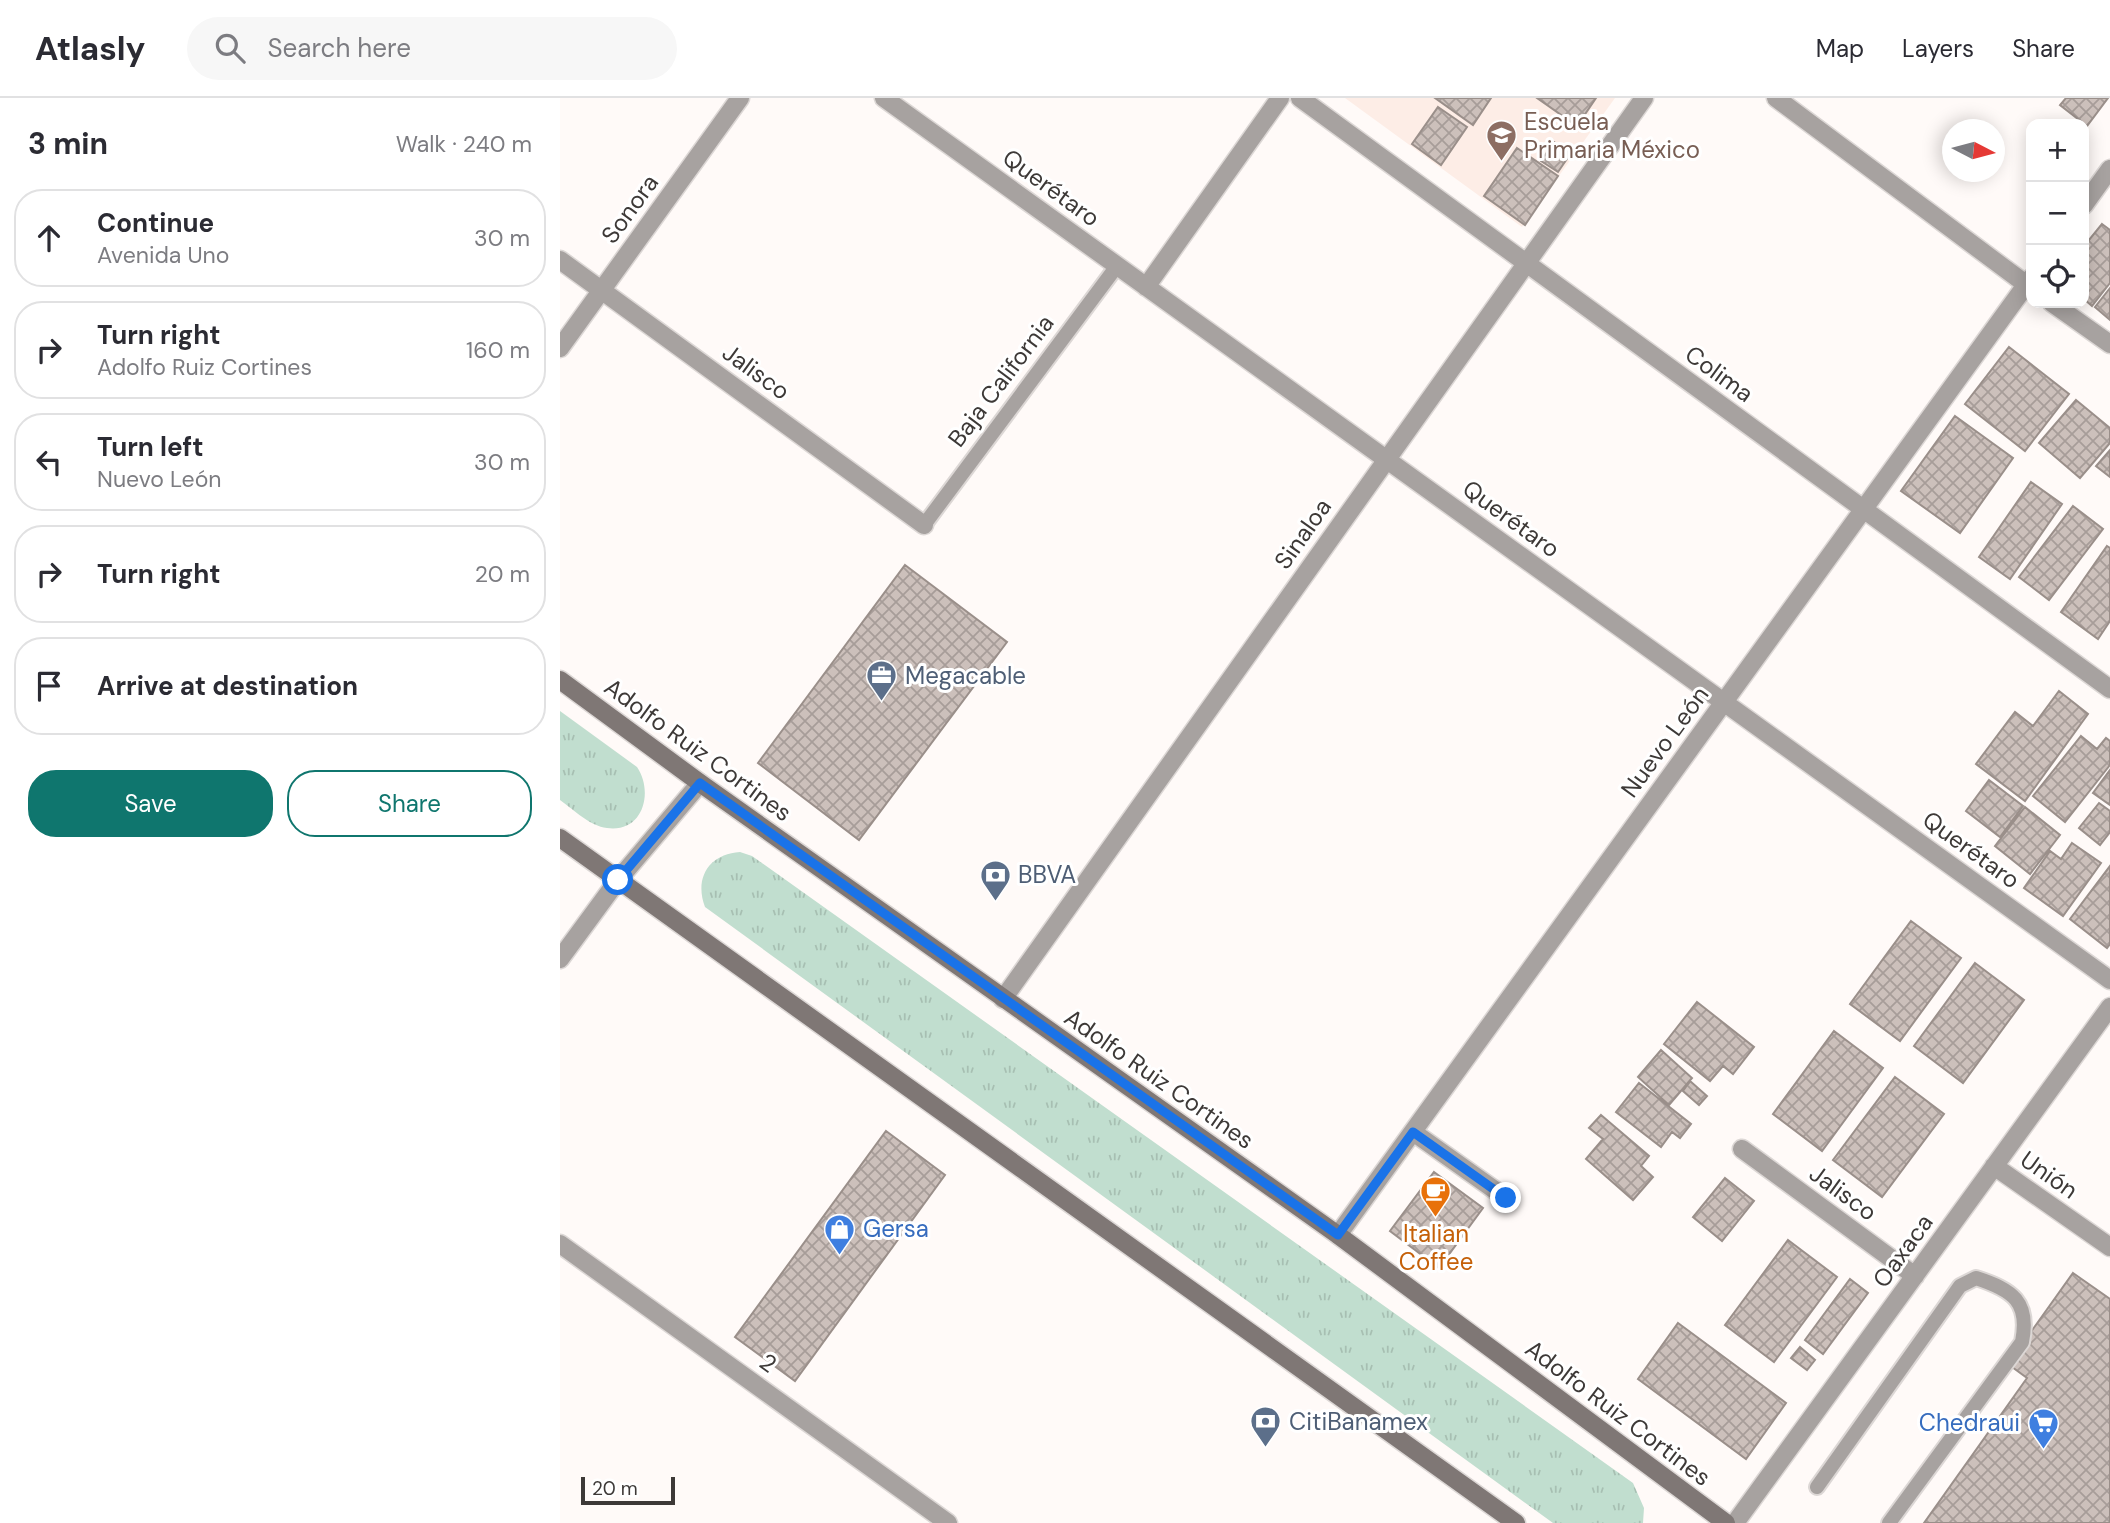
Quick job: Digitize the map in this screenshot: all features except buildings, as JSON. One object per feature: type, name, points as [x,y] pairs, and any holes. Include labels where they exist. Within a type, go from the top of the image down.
[{"type":"main road","name":"Adolfo Ruiz Cortines","points":[[560,680],[700,783],[1338,1235],[1726,1523]]},
{"type":"main road","points":[[560,838],[1517,1523]]},
{"type":"street","name":"Sonora","points":[[560,348],[740,98]]},
{"type":"street","name":"Querétaro","points":[[884,98],[2110,980]]},
{"type":"street","points":[[1146,287],[1280,98]]},
{"type":"street","name":"Colima","points":[[1300,98],[2110,689]]},
{"type":"street","name":"Sinaloa","points":[[1003,999],[1644,98]]},
{"type":"street","points":[[1776,98],[2026,280]]},
{"type":"street","points":[[2089,198],[2110,169]]},
{"type":"street","name":"Jalisco","points":[[560,260],[924,525]]},
{"type":"street","name":"Nuevo León","points":[[1338,1235],[1863,509],[2026,288]]},
{"type":"street","points":[[2059,308],[2110,344]]},
{"type":"street","points":[[560,959],[618,880],[700,783]]},
{"type":"street","name":"Oaxaca","points":[[1735,1523],[2110,1007]]},
{"type":"street","points":[[1413,1132],[1506,1198]]},
{"type":"street","name":"Jalisco","points":[[1742,1149],[1915,1276]]},
{"type":"street","name":"Unión","points":[[1994,1166],[2110,1247]]},
{"type":"street","name":"2","points":[[560,1244],[948,1523]]},
{"type":"lane","name":"Baja California","points":[[924,525],[1117,266]]},
{"type":"lane","points":[[1817,1487],[1960,1286],[1976,1278],[1995,1284],[2023,1306],[2026,1321],[2022,1342],[1889,1523]]},
{"type":"shaded area","name":"Escuela Primaria México","points":[[1345,98],[1615,98],[1522,227]]},
{"type":"green space","points":[[560,711],[637,767],[645,788],[644,799],[642,809],[629,824],[619,828],[601,827],[560,800]]},
{"type":"green space","points":[[740,852],[752,856],[1633,1483],[1644,1508],[1643,1523],[1553,1523],[705,907],[701,886],[707,869],[720,857]]},
{"type":"place","name":"Escuela Primaria México","points":[[1501,163]]},
{"type":"place","name":"Megacable","points":[[882,703]]},
{"type":"place","name":"BBVA","points":[[995,902]]},
{"type":"place","name":"Italian Coffee","points":[[1436,1219]]},
{"type":"place","name":"Gersa","points":[[840,1256]]},
{"type":"place","name":"CitiBanamex","points":[[1266,1449]]},
{"type":"place","name":"Chedraui","points":[[2043,1450]]},
{"type":"route","points":[[618,880],[700,783],[1338,1235],[1413,1132],[1506,1198]]}]
